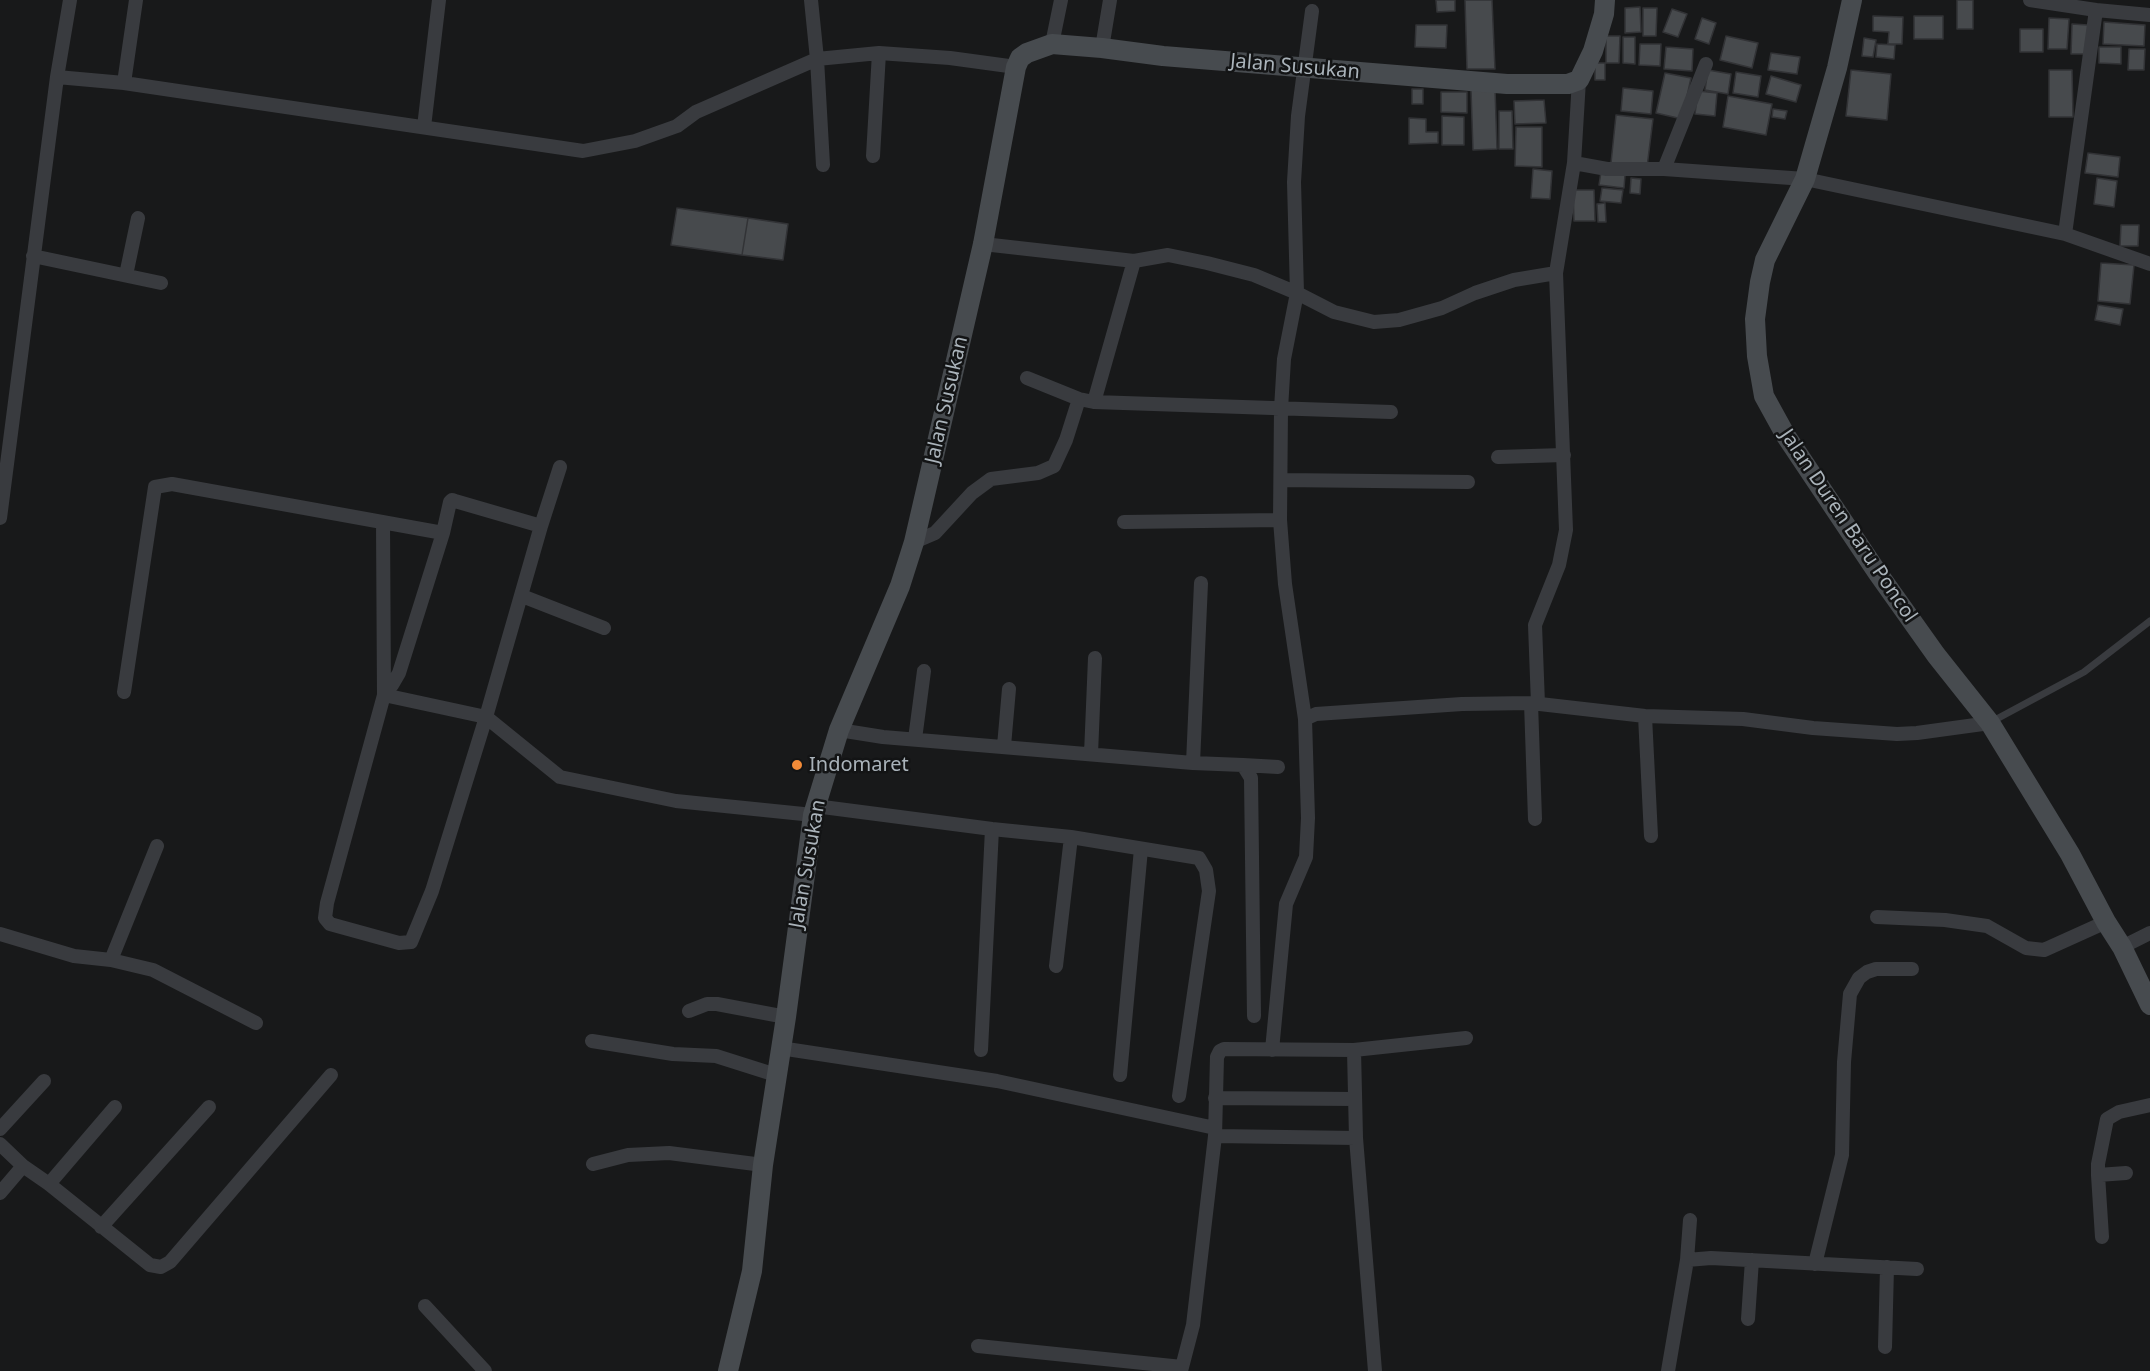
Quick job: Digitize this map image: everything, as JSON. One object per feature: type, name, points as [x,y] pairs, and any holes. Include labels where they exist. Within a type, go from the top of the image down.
[{"type":"street","points":[[0,518],[57,77],[70,0]]},
{"type":"street","points":[[124,83],[136,0]]},
{"type":"street","points":[[424,127],[439,0]]},
{"type":"street","points":[[811,0],[823,165]]},
{"type":"street","points":[[1052,44],[1061,0]]},
{"type":"street","points":[[1102,48],[1110,0]]},
{"type":"street","points":[[1535,819],[1535,626],[1559,565],[1566,530],[1556,273],[1574,163],[1579,80],[1593,51],[1605,14],[1605,0]]},
{"type":"street","name":"Jalan Duren Baru Poncol","points":[[1852,0],[1837,68],[1805,179],[1766,260],[1760,282],[1755,319],[1757,356],[1764,396],[1786,436],[1877,572],[1936,655],[1990,723],[2070,854],[2122,947],[2150,1005]]},
{"type":"street","points":[[2030,0],[2150,15]]},
{"type":"street","points":[[2065,234],[2096,10]]},
{"type":"street","points":[[1272,1050],[1286,904],[1306,857],[1308,818],[1305,719],[1285,584],[1280,520],[1284,358],[1297,293],[1294,182],[1298,116],[1312,11]]},
{"type":"street","name":"Jalan Susukan","points":[[728,1371],[752,1271],[763,1165],[814,810],[839,730],[900,586],[914,542],[983,244],[1016,67],[1020,58],[1052,44],[1163,56],[1507,84],[1568,84],[1579,80]]},
{"type":"street","points":[[57,77],[124,83],[583,151],[635,141],[677,126],[696,112],[817,59],[879,53],[950,58],[1016,67]]},
{"type":"street","points":[[873,156],[879,53]]},
{"type":"street","points":[[1664,169],[1706,64]]},
{"type":"street","points":[[1574,163],[1607,169],[1664,169],[1805,179],[2065,234],[2150,264]]},
{"type":"street","points":[[126,275],[138,219]]},
{"type":"street","points":[[983,244],[1134,261],[1168,255],[1254,274],[1334,312],[1374,322],[1399,320],[1442,308],[1475,293],[1514,280],[1556,273]]},
{"type":"street","points":[[33,256],[161,283]]},
{"type":"street","points":[[1094,402],[1134,261]]},
{"type":"street","points":[[1027,378],[1079,399],[1094,402],[1391,412]]},
{"type":"street","points":[[914,542],[934,533],[972,493],[991,479],[1038,473],[1054,466],[1079,399]]},
{"type":"street","points":[[1498,457],[1564,455]]},
{"type":"street","points":[[383,522],[384,695],[327,903],[325,918],[330,924],[399,943],[411,942],[432,891],[560,467]]},
{"type":"street","points":[[1281,480],[1467,482]]},
{"type":"street","points":[[124,692],[154,487],[172,484],[442,533]]},
{"type":"street","points":[[384,695],[399,673],[450,502],[452,500],[541,526]]},
{"type":"street","points":[[1124,522],[1280,520]]},
{"type":"street","points":[[1193,763],[1201,583]]},
{"type":"street","points":[[522,596],[604,628]]},
{"type":"street","points":[[1091,754],[1095,658]]},
{"type":"street","points":[[915,739],[924,671]]},
{"type":"street","points":[[1004,746],[1009,689]]},
{"type":"street","points":[[384,695],[486,717],[560,777],[676,801],[814,810],[1071,837],[1199,858],[1206,870],[1209,891],[1179,1096]]},
{"type":"street","points":[[1305,719],[1316,714],[1462,704],[1534,704],[1646,716],[1743,719],[1813,728],[1897,734],[1990,723]]},
{"type":"street","points":[[1646,716],[1651,836]]},
{"type":"street","points":[[839,730],[883,737],[1193,763],[1278,766]]},
{"type":"street","points":[[1244,765],[1251,778],[1254,1016]]},
{"type":"street","points":[[981,1050],[992,829]]},
{"type":"street","points":[[1056,966],[1071,837]]},
{"type":"street","points":[[111,960],[157,846]]},
{"type":"street","points":[[1120,1075],[1141,849]]},
{"type":"street","points":[[1877,917],[1945,920],[1987,926],[2026,948],[2044,950],[2106,921]]},
{"type":"street","points":[[2122,947],[2150,933]]},
{"type":"street","points":[[0,934],[74,956],[111,960],[153,970],[256,1023]]},
{"type":"street","points":[[1815,1263],[1842,1155],[1844,1062],[1850,994],[1858,978],[1867,972],[1876,969],[1911,969]]},
{"type":"street","points":[[689,1011],[707,1004],[717,1004],[786,1017]]},
{"type":"street","points":[[978,1346],[1181,1369],[1193,1325],[1215,1132],[1217,1057],[1220,1051],[1224,1048],[1354,1050],[1466,1038]]},
{"type":"street","points":[[592,1041],[673,1054],[716,1056],[776,1075]]},
{"type":"street","points":[[780,1048],[997,1081],[1104,1103],[1215,1132],[1356,1138]]},
{"type":"street","points":[[1354,1050],[1356,1138],[1375,1371]]},
{"type":"street","points":[[0,1144],[23,1166],[50,1184],[150,1265],[161,1267],[170,1262],[331,1075]]},
{"type":"street","points":[[0,1129],[44,1081]]},
{"type":"street","points":[[1215,1098],[1355,1099]]},
{"type":"street","points":[[2102,1237],[2098,1164],[2107,1119],[2119,1112],[2150,1105]]},
{"type":"street","points":[[50,1184],[115,1107]]},
{"type":"street","points":[[101,1227],[209,1107]]},
{"type":"street","points":[[593,1164],[628,1155],[669,1153],[763,1165]]},
{"type":"street","points":[[0,1193],[23,1166]]},
{"type":"street","points":[[2098,1175],[2126,1173]]},
{"type":"street","points":[[1668,1371],[1687,1260],[1690,1220]]},
{"type":"street","points":[[1687,1260],[1711,1258],[1917,1269]]},
{"type":"street","points":[[1748,1319],[1752,1260]]},
{"type":"street","points":[[1885,1347],[1887,1268]]},
{"type":"street","points":[[425,1306],[485,1371]]},
{"type":"lane","points":[[1990,723],[2084,672],[2150,621]]},
{"type":"building","points":[[1436,0],[1455,0],[1455,11],[1437,12]]},
{"type":"building","points":[[1465,0],[1492,0],[1495,69],[1467,69]]},
{"type":"building","points":[[1957,0],[1973,0],[1973,29],[1957,29]]},
{"type":"building","points":[[1640,7],[1641,32],[1625,33],[1625,8]]},
{"type":"building","points":[[1643,8],[1657,8],[1656,36],[1643,36]]},
{"type":"building","points":[[1672,9],[1687,14],[1678,37],[1663,32]]},
{"type":"building","points":[[1873,16],[1903,17],[1902,44],[1888,44],[1889,32],[1873,31]]},
{"type":"building","points":[[1914,16],[1943,16],[1943,39],[1914,39]]},
{"type":"building","points":[[1702,18],[1716,23],[1709,44],[1695,39]]},
{"type":"building","points":[[2049,18],[2069,19],[2067,49],[2048,49]]},
{"type":"building","points":[[2104,22],[2145,25],[2144,46],[2103,44]]},
{"type":"building","points":[[2072,24],[2088,25],[2087,54],[2071,54]]},
{"type":"building","points":[[1416,25],[1447,25],[1446,48],[1415,47]]},
{"type":"building","points":[[2020,29],[2043,29],[2043,52],[2020,52]]},
{"type":"building","points":[[1606,36],[1620,36],[1619,63],[1606,63]]},
{"type":"building","points":[[1726,36],[1758,43],[1752,68],[1720,60]]},
{"type":"building","points":[[1623,37],[1635,37],[1635,64],[1623,63]]},
{"type":"building","points":[[1864,38],[1876,40],[1873,57],[1862,56]]},
{"type":"building","points":[[1640,44],[1661,44],[1660,66],[1639,65]]},
{"type":"building","points":[[1877,44],[1895,45],[1894,59],[1876,57]]},
{"type":"building","points":[[1666,47],[1693,49],[1692,71],[1664,69]]},
{"type":"building","points":[[2099,47],[2121,47],[2121,64],[2099,63]]},
{"type":"building","points":[[2129,49],[2145,49],[2144,70],[2128,70]]},
{"type":"building","points":[[1771,53],[1800,57],[1797,74],[1768,70]]},
{"type":"building","points":[[1595,63],[1605,63],[1605,80],[1595,80]]},
{"type":"building","points":[[1708,70],[1731,74],[1728,94],[1705,90]]},
{"type":"building","points":[[1851,70],[1891,74],[1887,120],[1846,116]]},
{"type":"building","points":[[2049,70],[2072,70],[2073,117],[2049,117]]},
{"type":"building","points":[[1736,72],[1761,76],[1758,97],[1733,93]]},
{"type":"building","points":[[1665,73],[1691,78],[1682,119],[1656,113]]},
{"type":"building","points":[[1771,76],[1801,85],[1796,102],[1766,94]]},
{"type":"building","points":[[1623,88],[1653,91],[1651,114],[1621,111]]},
{"type":"building","points":[[1412,89],[1423,89],[1423,104],[1412,104]]},
{"type":"building","points":[[1495,89],[1497,149],[1473,150],[1471,90]]},
{"type":"building","points":[[1698,91],[1717,93],[1715,116],[1695,114]]},
{"type":"building","points":[[1441,92],[1467,92],[1467,113],[1441,112]]},
{"type":"building","points":[[1728,96],[1772,104],[1766,135],[1723,127]]},
{"type":"building","points":[[1544,100],[1546,123],[1515,124],[1514,101]]},
{"type":"building","points":[[1773,109],[1787,111],[1785,119],[1772,117]]},
{"type":"building","points":[[1499,111],[1512,111],[1513,149],[1499,149]]},
{"type":"building","points":[[1616,115],[1653,119],[1647,167],[1611,163]]},
{"type":"building","points":[[1442,116],[1464,117],[1464,145],[1442,145]]},
{"type":"building","points":[[1409,118],[1426,119],[1426,132],[1438,132],[1438,143],[1409,144]]},
{"type":"building","points":[[1516,127],[1542,127],[1542,167],[1515,166]]},
{"type":"building","points":[[2088,153],[2120,157],[2118,177],[2085,173]]},
{"type":"building","points":[[1533,169],[1552,171],[1550,199],[1531,198]]},
{"type":"building","points":[[1601,172],[1625,175],[1624,188],[1599,185]]},
{"type":"building","points":[[1631,178],[1641,179],[1640,194],[1630,193]]},
{"type":"building","points":[[2097,178],[2117,181],[2114,207],[2094,204]]},
{"type":"building","points":[[1602,188],[1623,190],[1621,203],[1600,201]]},
{"type":"building","points":[[1573,190],[1594,190],[1595,221],[1574,221]]},
{"type":"building","points":[[1605,203],[1606,222],[1598,222],[1597,204]]},
{"type":"building","points":[[677,208],[748,218],[742,255],[671,245]]},
{"type":"building","points":[[748,218],[788,224],[783,260],[742,255]]},
{"type":"building","points":[[2121,225],[2139,225],[2138,246],[2120,246]]},
{"type":"building","points":[[2101,263],[2134,265],[2130,304],[2098,301]]},
{"type":"building","points":[[2098,305],[2123,309],[2120,325],[2095,320]]},
{"type":"place","name":"Indomaret","points":[[797,765]]}]
